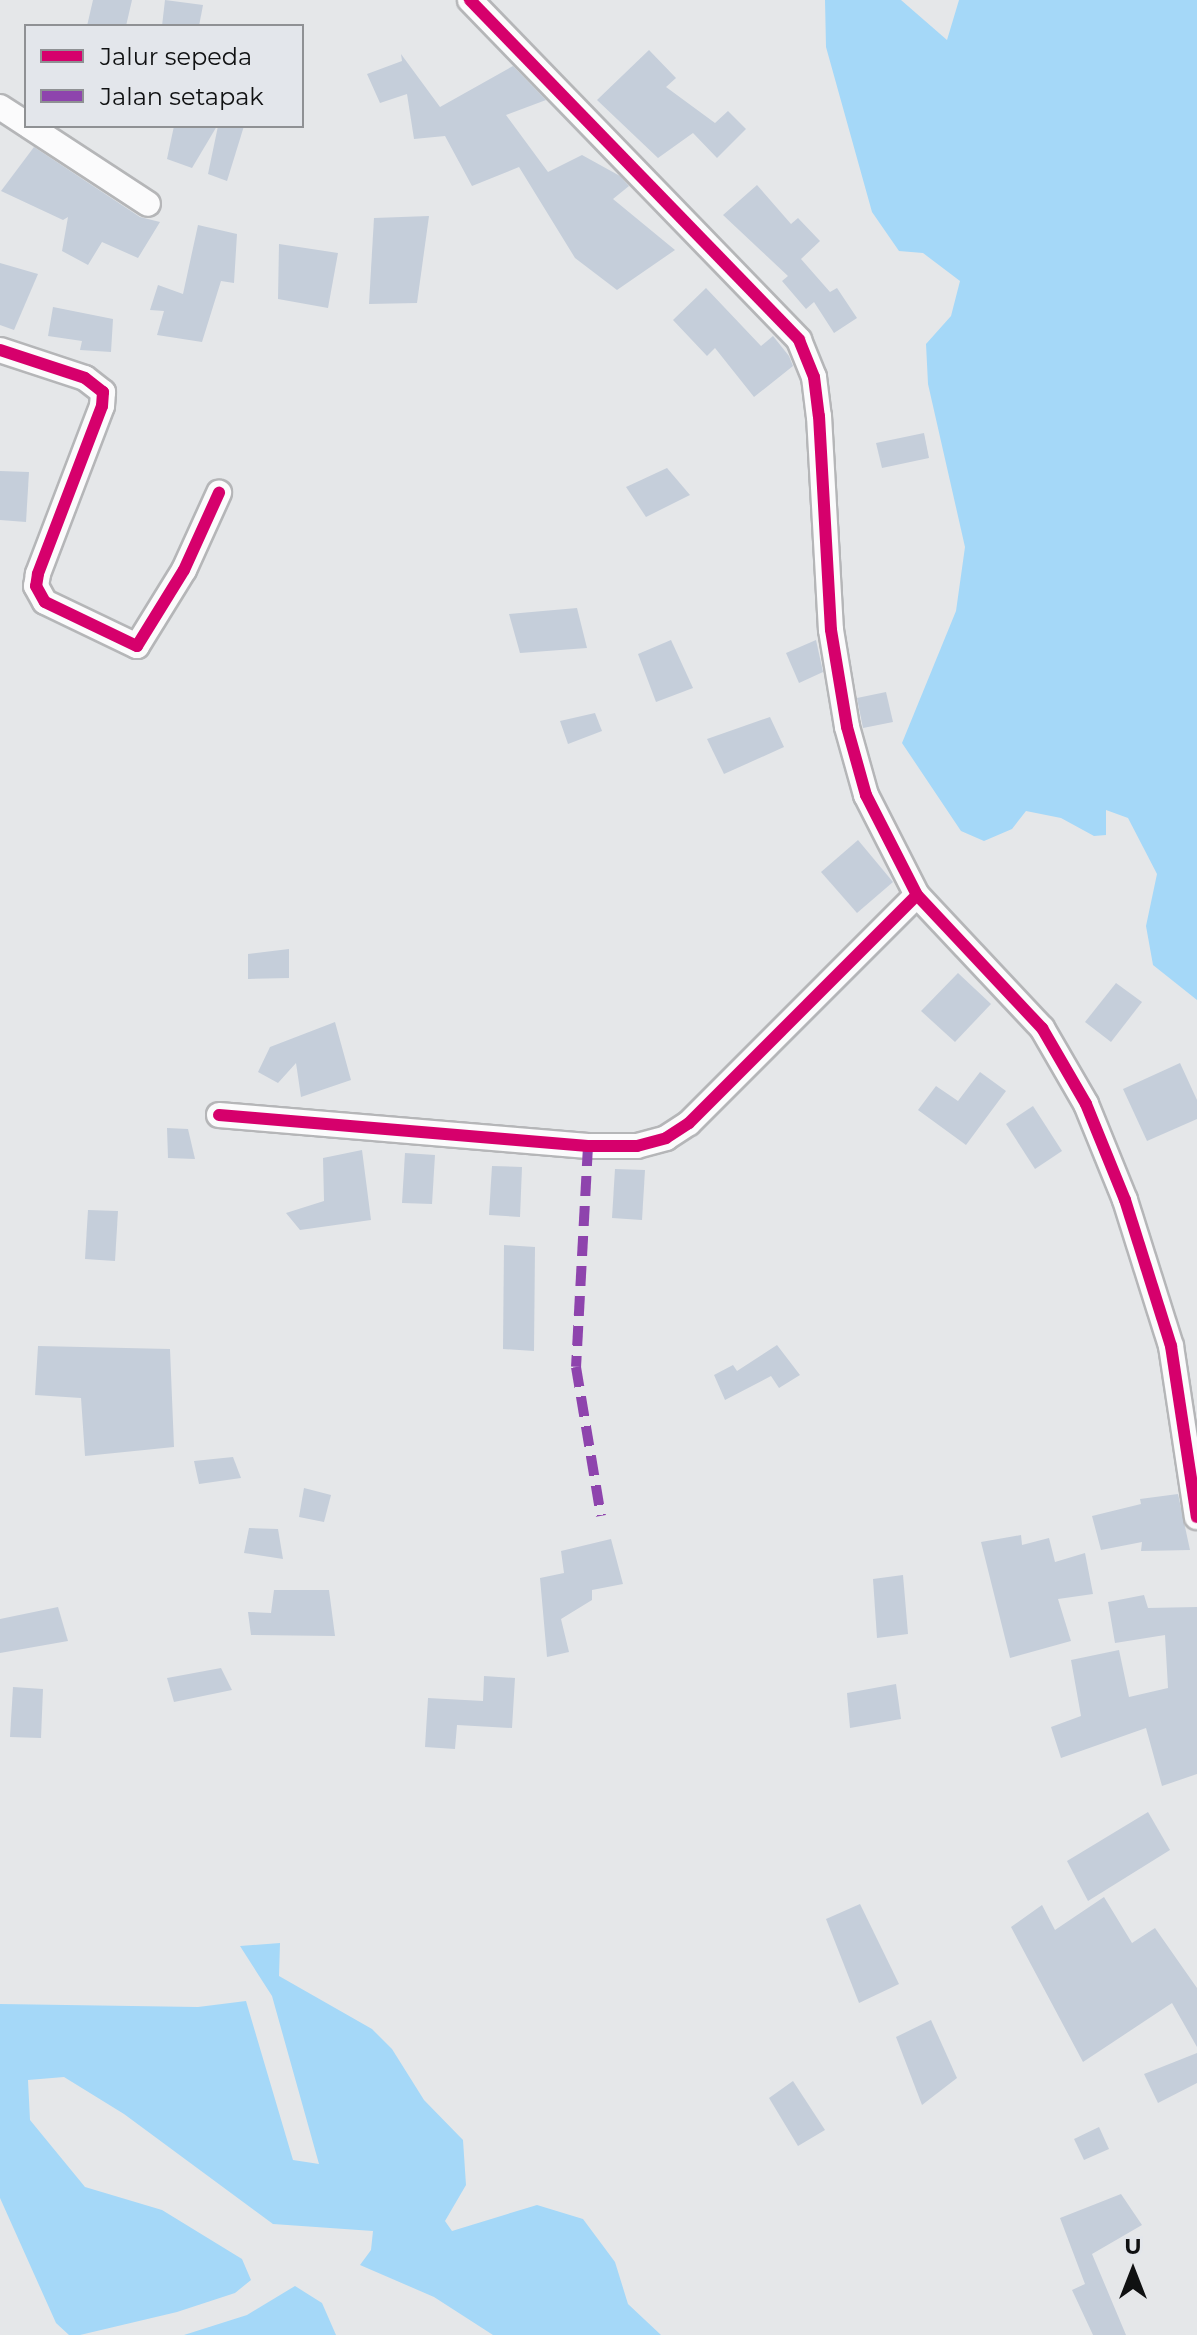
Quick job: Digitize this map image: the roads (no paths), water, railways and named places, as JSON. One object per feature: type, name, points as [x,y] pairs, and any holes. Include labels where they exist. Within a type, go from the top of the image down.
[{"type":"street","points":[[470,0],[799,340],[816,390],[829,522],[831,630],[847,727],[866,795],[917,895],[1042,1028],[1086,1104],[1125,1200],[1171,1346],[1197,1517]]},
{"type":"street","points":[[0,107],[24,122]]},
{"type":"street","points":[[33,128],[148,204]]},
{"type":"street","points":[[0,350],[85,378],[103,392],[102,406],[38,574],[36,586],[45,602],[137,646],[184,570],[219,493]]},
{"type":"street","points":[[219,1115],[588,1146],[637,1146],[666,1138],[689,1123],[917,895]]},
{"type":"water","points":[[825,0],[901,0],[947,40],[959,0],[1197,0],[1197,1000],[1153,965],[1146,926],[1157,874],[1128,818],[1106,810],[1106,835],[1094,836],[1061,818],[1026,811],[1012,829],[984,841],[961,831],[902,743],[956,611],[965,547],[928,384],[926,344],[951,316],[960,281],[923,253],[899,251],[872,212],[826,47]]},
{"type":"water","points":[[280,1943],[279,1976],[372,2029],[392,2049],[424,2100],[463,2140],[466,2185],[445,2221],[452,2231],[537,2205],[583,2219],[615,2262],[628,2304],[661,2335],[493,2335],[434,2297],[360,2265],[371,2250],[373,2231],[273,2224],[124,2114],[64,2077],[28,2080],[30,2120],[85,2187],[162,2210],[242,2259],[251,2280],[235,2293],[177,2312],[80,2335],[69,2335],[56,2323],[0,2198],[0,2004],[198,2007],[246,2001],[293,2160],[319,2164],[272,1996],[240,1946]]},
{"type":"water","points":[[295,2286],[322,2303],[336,2335],[184,2335],[247,2315]]}]
